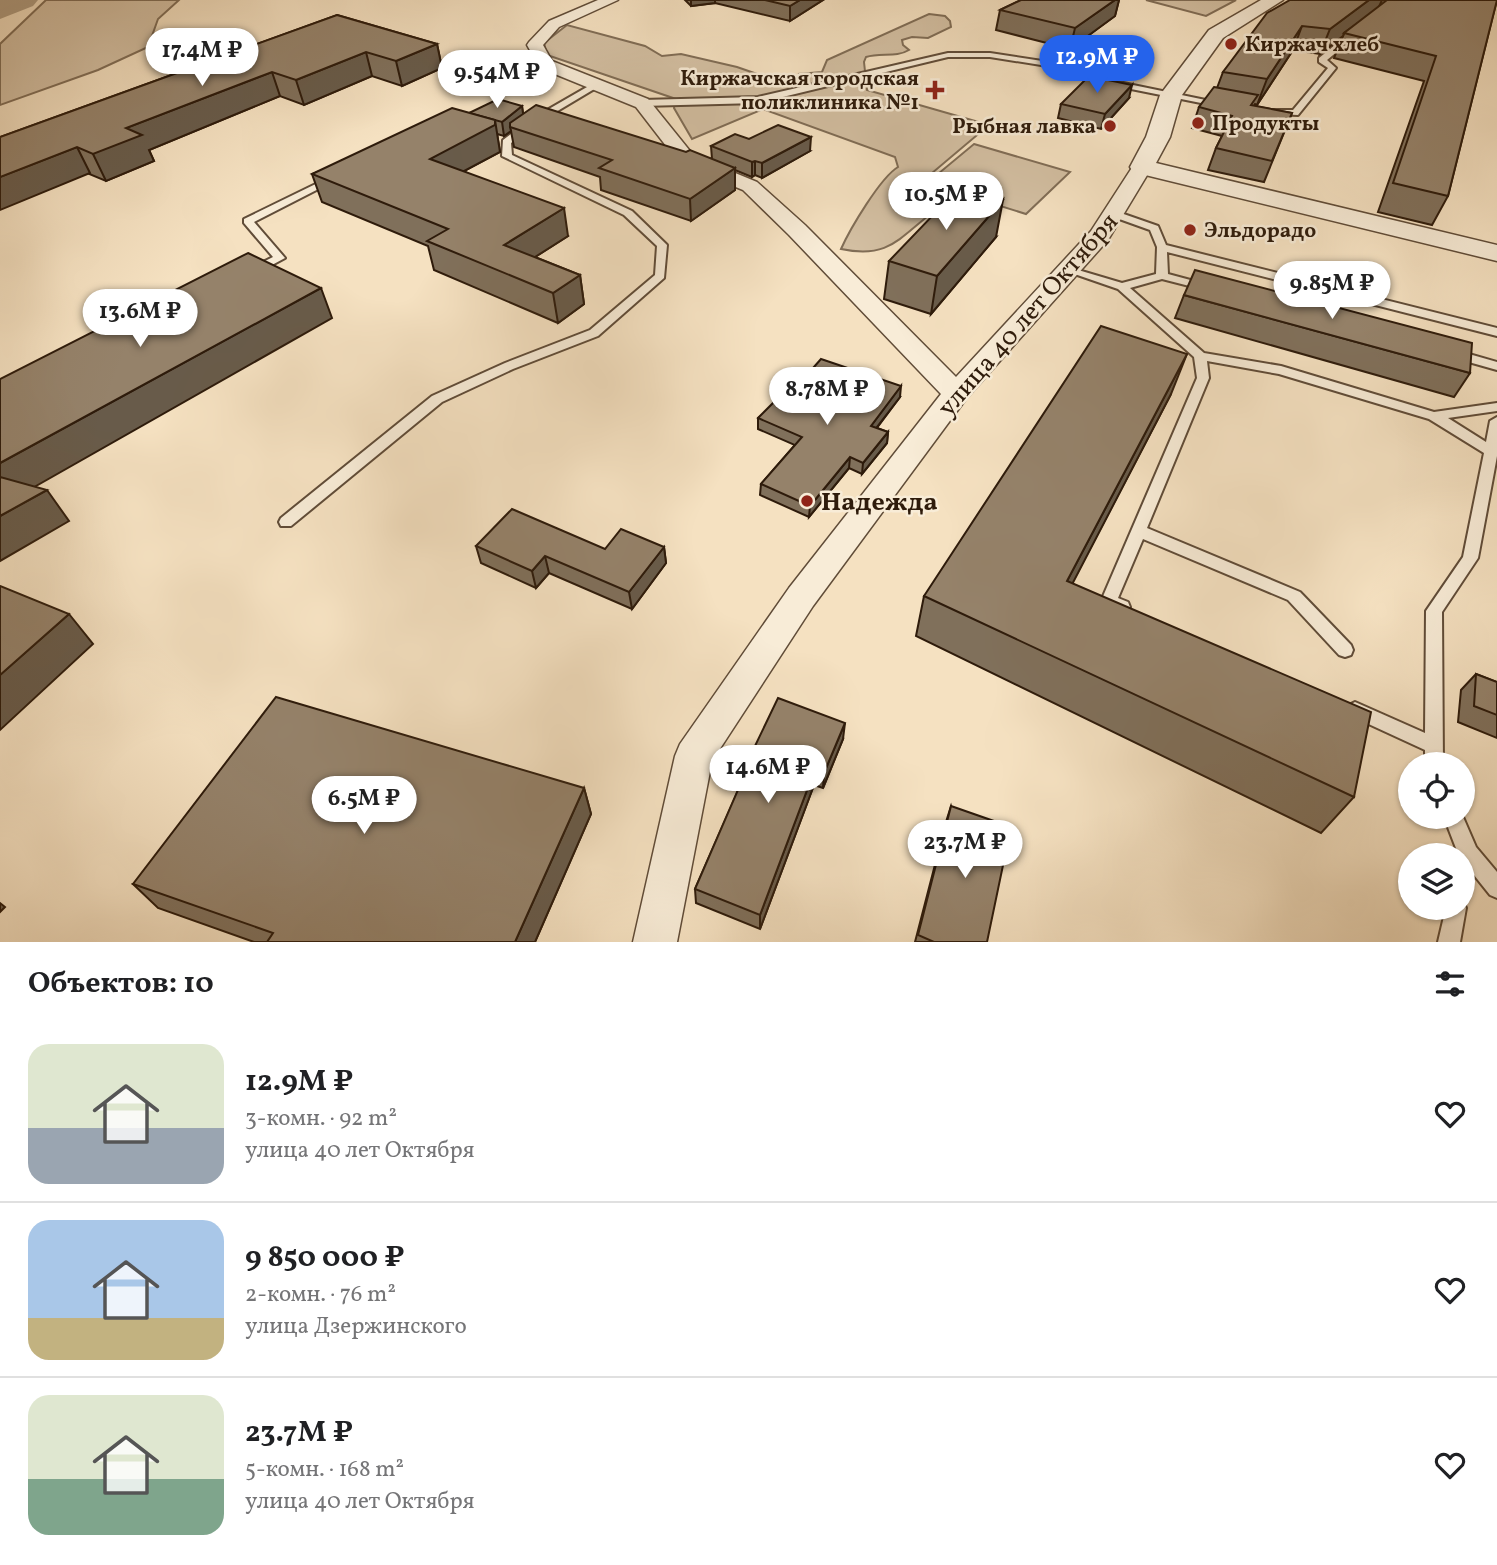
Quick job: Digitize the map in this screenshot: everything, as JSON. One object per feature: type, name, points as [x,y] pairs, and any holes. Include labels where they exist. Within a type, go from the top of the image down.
[{"type":"street","points":[[611,0],[554,24],[535,45],[546,64],[642,103],[687,160],[750,186],[956,393]]},
{"type":"street","name":"улица 40 лет Октября","points":[[655,942],[694,756],[801,597],[956,393],[1115,214],[1158,137],[1171,95],[1216,34],[1274,0]]},
{"type":"street","points":[[1142,167],[1497,253]]},
{"type":"lane","points":[[1261,111],[1295,113],[1332,68],[1322,60],[1360,30]]},
{"type":"lane","points":[[642,103],[758,100],[948,55],[990,55],[1062,66],[1101,81],[1235,106]]},
{"type":"lane","points":[[506,142],[597,85]]},
{"type":"lane","points":[[493,138],[506,142]]},
{"type":"lane","points":[[286,522],[437,399],[509,366],[594,333],[660,276],[662,245],[628,213],[519,164],[507,156],[506,142]]},
{"type":"lane","points":[[244,275],[281,258],[248,221],[345,173]]},
{"type":"lane","points":[[1115,214],[1154,228],[1162,247],[1162,276]]},
{"type":"lane","points":[[1162,247],[1350,300],[1497,332]]},
{"type":"lane","points":[[1068,270],[1122,286],[1200,356],[1281,370],[1434,416],[1491,451]]},
{"type":"lane","points":[[1122,286],[1162,276],[1214,289]]},
{"type":"lane","points":[[1447,352],[1497,366]]},
{"type":"lane","points":[[1134,612],[1109,601],[1203,378],[1200,356]]},
{"type":"lane","points":[[1434,416],[1497,407]]},
{"type":"lane","points":[[1434,752],[1434,611],[1470,558],[1497,421]]},
{"type":"lane","points":[[1139,531],[1294,596],[1345,649]]},
{"type":"lane","points":[[1334,701],[1434,745]]},
{"type":"lane","points":[[1475,861],[1497,888]]},
{"type":"lane","points":[[1449,942],[1454,920]]},
{"type":"shaded area","points":[[46,0],[179,0],[158,19],[148,47],[98,70],[0,105],[0,44]]},
{"type":"shaded area","points":[[1146,0],[1236,0],[1206,16]]},
{"type":"shaded area","points":[[929,14],[945,16],[951,27],[928,38],[912,37],[902,40],[909,50],[904,52],[866,57],[864,62],[867,90],[989,125],[919,184],[923,198],[933,212],[901,238],[882,249],[870,251],[841,249],[874,193],[898,167],[895,157],[763,109],[692,139],[674,108],[676,99],[547,55],[544,43],[567,25],[645,46],[662,56],[681,54],[737,67],[786,84],[800,80],[799,74],[822,72],[827,60]]},
{"type":"shaded area","points":[[974,144],[1070,172],[1026,214],[927,183]]},
{"type":"building","points":[[765,0],[800,0],[790,6]]},
{"type":"building","points":[[1021,0],[1115,0],[1075,28],[1000,10]]},
{"type":"building","points":[[1290,0],[1369,0],[1330,29],[1302,26],[1267,79],[1223,72],[1267,13]]},
{"type":"building","points":[[1387,0],[1497,0],[1448,196],[1393,183],[1436,56],[1344,33]]},
{"type":"building","points":[[337,15],[437,44],[396,61],[366,52],[296,80],[272,72],[126,128],[142,135],[93,154],[77,147],[0,177],[0,137]]},
{"type":"building","points":[[1089,76],[1132,85],[1105,114],[1061,104]]},
{"type":"building","points":[[1214,87],[1258,95],[1251,105],[1292,113],[1272,161],[1216,148],[1232,116],[1199,107]]},
{"type":"building","points":[[498,99],[522,106],[502,122],[469,113]]},
{"type":"building","points":[[536,105],[686,152],[690,150],[735,168],[690,199],[599,168],[612,160],[510,127],[510,123]]},
{"type":"building","points":[[452,108],[495,120],[495,125],[430,159],[564,208],[504,245],[580,275],[553,293],[427,241],[448,229],[312,174]]},
{"type":"building","points":[[778,125],[811,137],[762,163],[752,162],[711,146],[735,134],[749,139]]},
{"type":"building","points":[[959,188],[1003,200],[937,276],[889,261]]},
{"type":"building","points":[[248,253],[321,288],[0,463],[0,379]]},
{"type":"building","points":[[1195,270],[1472,343],[1470,373],[1184,295]]},
{"type":"building","points":[[1101,326],[1187,354],[1067,581],[1371,712],[1354,797],[924,596]]},
{"type":"building","points":[[821,359],[901,386],[871,426],[888,432],[863,463],[850,457],[810,506],[761,484],[802,437],[758,418],[785,391],[791,393]]},
{"type":"building","points":[[0,477],[47,490],[0,516]]},
{"type":"building","points":[[512,509],[605,549],[621,529],[664,547],[629,592],[545,556],[532,571],[476,546]]},
{"type":"building","points":[[0,586],[69,614],[0,675]]},
{"type":"building","points":[[1476,674],[1497,682],[1497,715],[1474,706]]},
{"type":"building","points":[[276,697],[584,788],[515,942],[267,942],[273,933],[133,884]]},
{"type":"building","points":[[778,698],[845,723],[824,773],[815,769],[760,915],[695,889]]},
{"type":"building","points":[[951,806],[1011,827],[987,942],[934,942],[918,935]]},
{"type":"waterway","points":[[0,10],[23,0]]},
{"type":"place","name":"Киржач хлеб","points":[[1231,44]]},
{"type":"place","name":"Киржачская городская поликлиника №1","points":[[935,90]]},
{"type":"place","name":"Продукты","points":[[1198,123]]},
{"type":"place","name":"Рыбная лавка","points":[[1110,126]]},
{"type":"place","name":"Эльдорадо","points":[[1190,230]]},
{"type":"place","name":"Надежда","points":[[807,501]]}]
